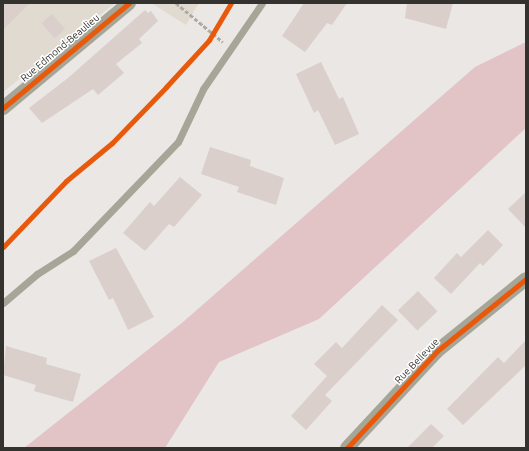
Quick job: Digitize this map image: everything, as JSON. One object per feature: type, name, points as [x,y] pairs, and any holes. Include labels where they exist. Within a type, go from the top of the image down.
[{"type":"street","name":"Rue Edmond-Beaulieu","points":[[3,108],[129,3]]},
{"type":"street","name":"Rue Bellevue","points":[[347,448],[437,351],[526,278]]},
{"type":"lane","points":[[3,303],[37,274],[73,251],[178,142],[202,89],[262,3]]},
{"type":"path","points":[[176,3],[231,48]]},
{"type":"path","points":[[209,40],[217,26]]},
{"type":"shaded area","points":[[3,3],[115,3],[3,92]]},
{"type":"shaded area","points":[[151,3],[199,3],[186,25]]},
{"type":"shaded area","points":[[526,42],[526,128],[319,319],[219,362],[165,448],[24,448],[183,322],[475,67]]},
{"type":"building","points":[[3,3],[30,3],[3,30]]},
{"type":"building","points":[[304,3],[347,3],[332,25],[327,23],[305,52],[282,36]]},
{"type":"building","points":[[407,3],[453,3],[446,29],[405,18]]},
{"type":"building","points":[[145,10],[148,13],[151,11],[158,21],[139,39],[142,43],[116,64],[124,73],[98,95],[93,89],[42,123],[29,108],[68,78]]},
{"type":"building","points":[[52,14],[65,29],[55,38],[41,23]]},
{"type":"building","points":[[321,62],[339,99],[343,97],[359,134],[335,145],[318,110],[314,113],[296,74]]},
{"type":"building","points":[[210,147],[251,160],[250,166],[284,178],[276,205],[237,192],[239,187],[201,174]]},
{"type":"building","points":[[180,177],[202,195],[174,227],[169,224],[145,251],[123,233],[150,202],[154,206]]},
{"type":"building","points":[[526,192],[526,228],[508,209]]},
{"type":"building","points":[[488,230],[503,245],[483,266],[480,263],[451,294],[434,278],[457,253],[461,257]]},
{"type":"building","points":[[116,248],[154,317],[128,330],[113,298],[109,300],[89,261]]},
{"type":"building","points":[[418,291],[437,311],[417,331],[398,310]]},
{"type":"building","points":[[382,305],[398,320],[325,395],[332,401],[306,430],[291,416],[327,376],[314,364],[336,342],[342,348]]},
{"type":"building","points":[[526,340],[526,365],[463,425],[447,409],[498,357],[504,363]]},
{"type":"building","points":[[6,346],[47,358],[46,364],[81,374],[73,402],[34,391],[36,385],[3,375]]},
{"type":"building","points":[[431,424],[444,436],[432,448],[407,448]]},
{"type":"cycle path","points":[[3,108],[129,3]]},
{"type":"cycle path","points":[[3,247],[66,181],[112,143],[166,87],[209,40],[231,3]]},
{"type":"cycle path","points":[[347,448],[437,351],[526,279]]}]
